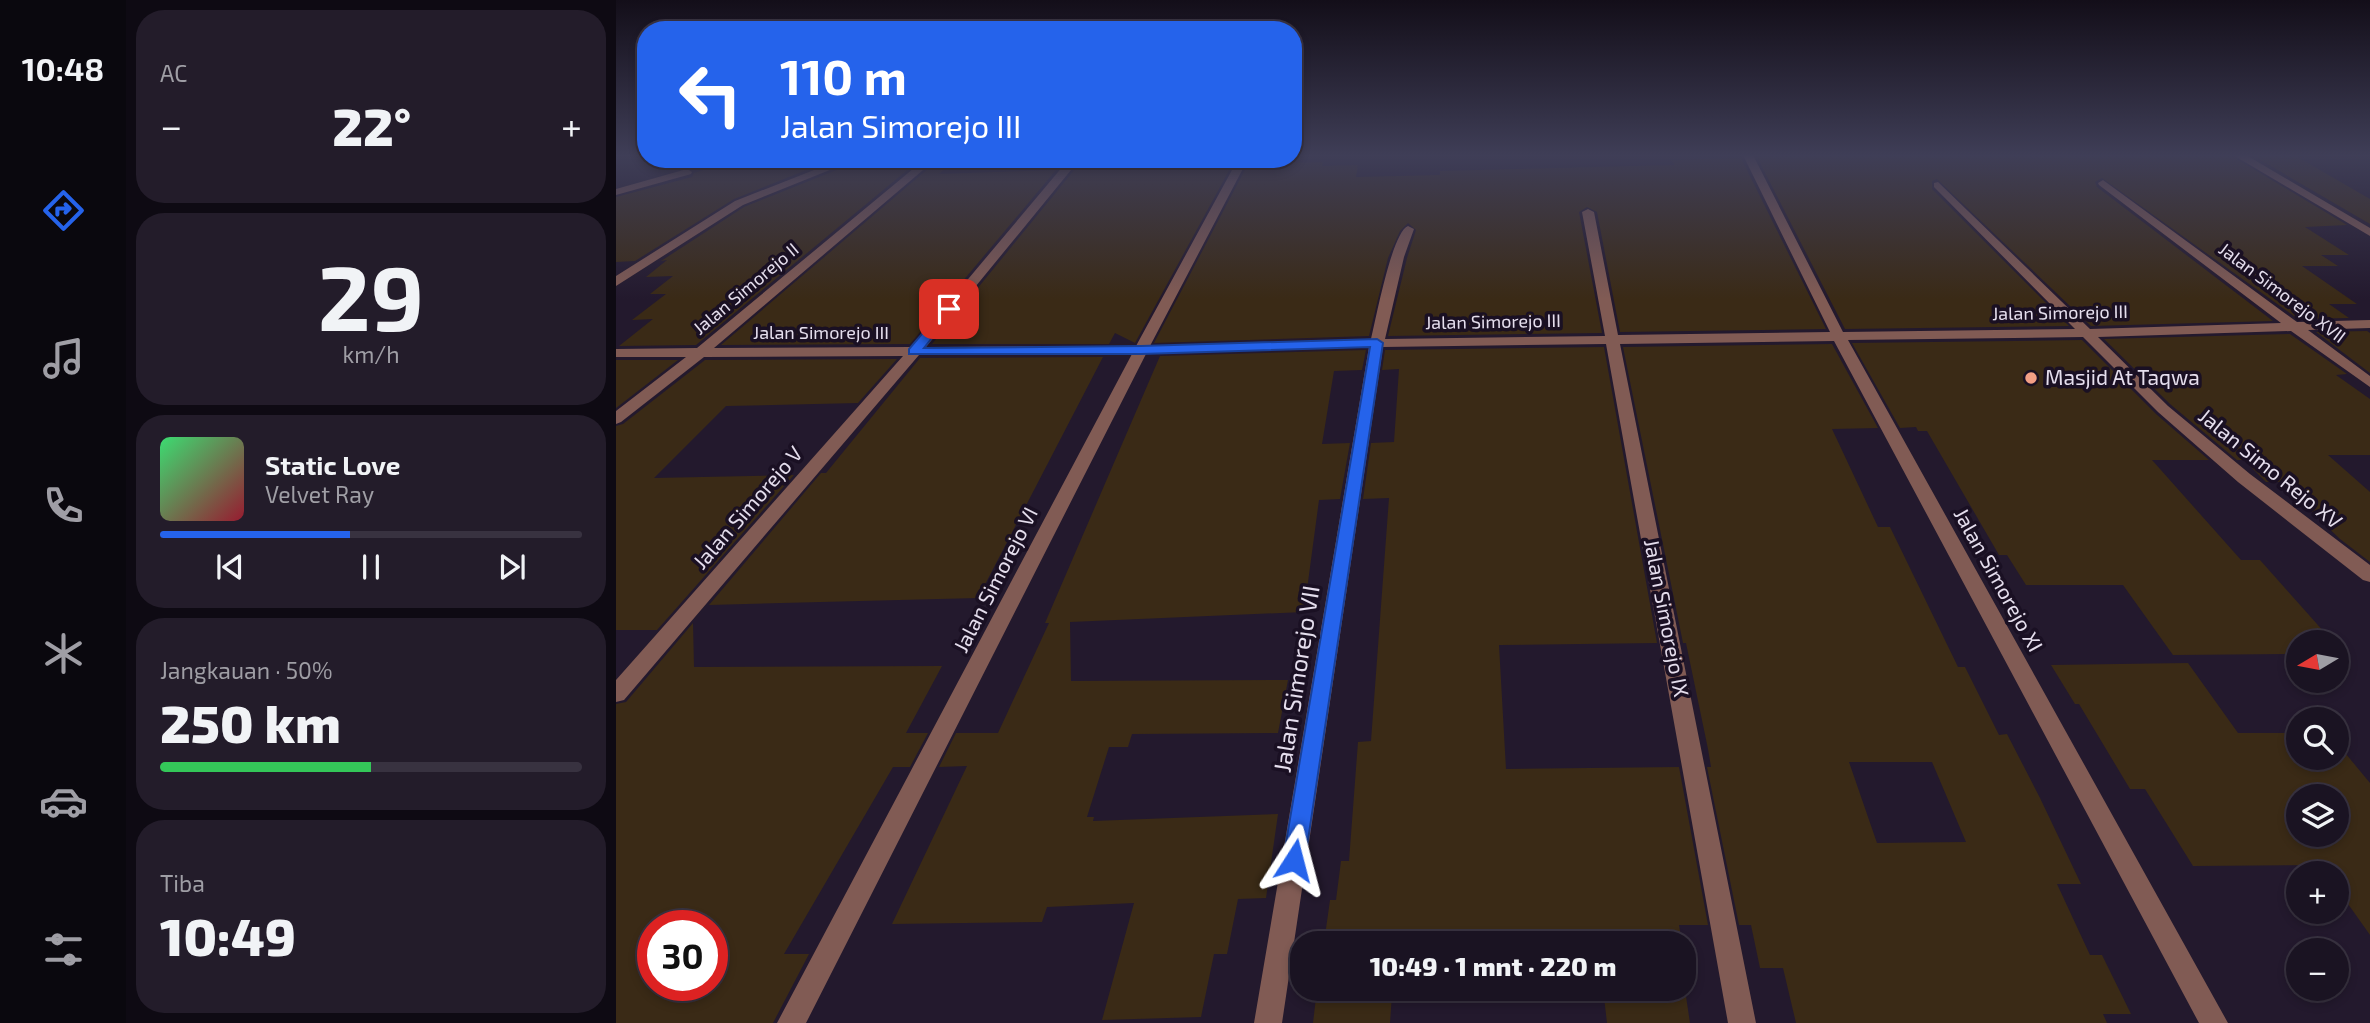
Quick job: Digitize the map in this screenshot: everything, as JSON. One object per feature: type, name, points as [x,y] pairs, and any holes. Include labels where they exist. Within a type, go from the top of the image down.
[{"type":"street","points":[[616,282],[740,203]]},
{"type":"street","name":"Jalan Simorejo II","points":[[616,419],[700,353],[879,203]]},
{"type":"street","name":"Jalan Simorejo V","points":[[616,694],[914,352],[1039,203]]},
{"type":"street","name":"Jalan Simorejo VI","points":[[791,1023],[1220,203]]},
{"type":"street","name":"Jalan Simorejo XI","points":[[1772,203],[1838,335],[2214,1023]]},
{"type":"street","name":"Jalan Simo Rejo XV","points":[[1956,203],[2162,409],[2244,478],[2370,575]]},
{"type":"street","name":"Jalan Simorejo XVII","points":[[2129,203],[2370,383]]},
{"type":"street","points":[[2318,203],[2370,233]]},
{"type":"street","name":"Jalan Simorejo IX","points":[[1588,212],[1742,1023]]},
{"type":"street","name":"Jalan Simorejo VII","points":[[1268,1023],[1377,343],[1398,257],[1408,229]]},
{"type":"street","name":"Jalan Simorejo III","points":[[616,354],[1141,350],[1377,343],[2084,333],[2370,324]]},
{"type":"building","points":[[616,203],[728,203],[635,261],[616,262]]},
{"type":"building","points":[[755,203],[868,203],[696,345],[619,346],[653,319],[632,320],[666,294],[650,294],[673,276],[646,277],[667,260],[661,261]]},
{"type":"building","points":[[888,203],[1029,203],[910,344],[721,345]]},
{"type":"building","points":[[1047,203],[1211,203],[1135,343],[1115,333],[1109,344],[932,344]]},
{"type":"building","points":[[1228,203],[1763,203],[1826,329],[1620,332],[1597,212],[1587,207],[1579,212],[1602,333],[1388,336],[1416,230],[1408,223],[1400,231],[1388,258],[1369,336],[1154,343]]},
{"type":"building","points":[[1780,203],[1946,203],[2069,326],[1845,329]]},
{"type":"building","points":[[1962,203],[2118,203],[2273,321],[2091,326]]},
{"type":"building","points":[[2136,203],[2310,203],[2347,225],[2305,227],[2349,255],[2321,255],[2338,266],[2302,266],[2357,304],[2329,304],[2349,318],[2298,319]]},
{"type":"building","points":[[2334,203],[2370,203],[2370,224]]},
{"type":"building","points":[[2316,332],[2370,333],[2370,373]]},
{"type":"building","points":[[2290,334],[2347,374],[2336,375],[2370,399],[2370,455],[2328,455],[2370,492],[2370,562],[2340,539],[2281,482],[2266,482],[2244,460],[2237,460],[2170,404],[2104,339]]},
{"type":"building","points":[[2082,340],[2156,414],[2209,460],[2152,460],[2241,560],[2260,560],[2322,630],[2286,630],[2286,654],[2173,655],[2123,585],[2026,585],[2007,555],[1999,555],[1927,431],[1918,431],[1916,427],[1900,428],[1852,343]]},
{"type":"building","points":[[1832,344],[1878,428],[1832,429],[1878,527],[1890,527],[1958,667],[1965,667],[1999,735],[2007,734],[2040,798],[2081,884],[2057,884],[2090,955],[2102,955],[2131,1014],[2103,1014],[2107,1023],[1796,1023],[1783,968],[1760,968],[1751,925],[1739,925],[1707,767],[1711,767],[1708,749],[1686,643],[1683,643],[1623,347]],"holes":[[[1849,762],[1932,762],[1966,842],[1877,843]]]},
{"type":"building","points":[[1604,347],[1657,643],[1499,645],[1506,769],[1679,767],[1708,925],[1679,925],[1680,931],[1326,931],[1330,900],[1336,900],[1341,861],[1349,861],[1358,742],[1371,741],[1389,498],[1363,499],[1371,443],[1394,442],[1399,369],[1382,370],[1385,350]]},
{"type":"building","points":[[1366,350],[1362,370],[1334,371],[1322,444],[1350,443],[1340,499],[1319,500],[1304,612],[1070,622],[1071,681],[1288,680],[1278,733],[1132,734],[1128,747],[1109,747],[1087,817],[1094,817],[1093,821],[1278,814],[1266,898],[1238,899],[1227,954],[1214,954],[1201,1017],[1102,1020],[1134,903],[1047,907],[1042,922],[892,924],[967,766],[939,767],[956,733],[998,733],[1049,623],[1045,623],[1160,356]]},
{"type":"building","points":[[1103,357],[978,598],[709,605],[821,473],[826,473],[920,358]]},
{"type":"building","points":[[897,359],[858,403],[726,406],[654,478],[794,475],[657,630],[616,630],[616,426],[623,424],[705,360]]},
{"type":"building","points":[[616,360],[678,360],[616,408]]},
{"type":"building","points":[[693,623],[694,667],[942,666],[906,733],[928,733],[910,767],[893,767],[784,954],[809,954],[773,1023],[616,1023],[616,704],[626,702]]},
{"type":"building","points":[[2188,663],[2238,733],[2286,733],[2286,770],[2349,770],[2349,758],[2370,783],[2370,935],[2349,905],[2349,861],[2286,861],[2286,865],[2193,866],[2145,789],[2130,789],[2079,704],[2075,704],[2051,665]]},
{"type":"building","points":[[1316,1001],[1392,1001],[1390,1023],[1313,1023]]},
{"type":"building","points":[[1604,1001],[1687,1001],[1690,1023],[1607,1023]]},
{"type":"place","name":"Masjid At Taqwa","points":[[2031,378]]},
{"type":"route","points":[[949,309],[914,352],[1141,350],[1377,343],[1294,860]]}]
